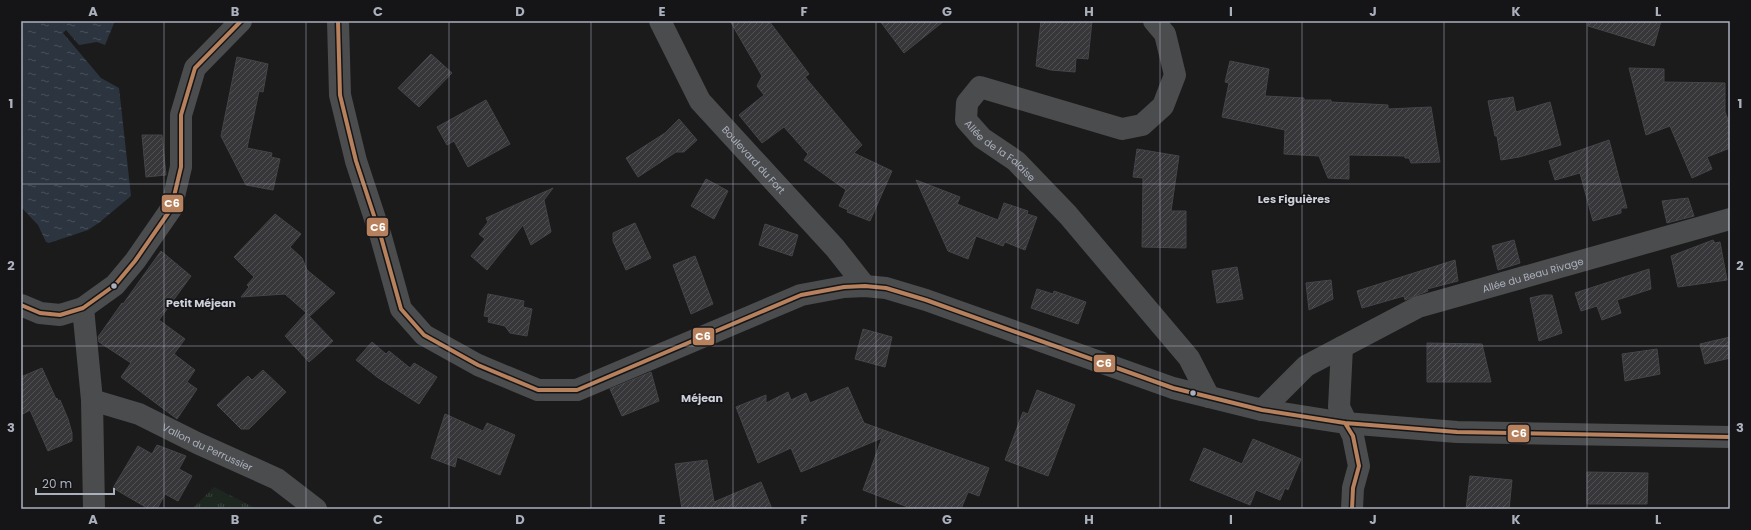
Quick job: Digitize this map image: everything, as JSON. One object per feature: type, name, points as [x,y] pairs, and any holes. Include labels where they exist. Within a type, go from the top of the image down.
[{"type":"street","points":[[21,305],[40,313],[60,315],[83,308],[115,285],[135,261],[171,209],[182,167],[180,115],[195,68],[240,21]]},
{"type":"street","points":[[338,21],[340,95],[356,162],[381,238],[401,309],[424,335],[478,365],[538,390],[577,390],[801,295],[844,287],[865,286],[886,288],[926,300],[1159,384],[1262,410],[1346,423],[1456,432],[1730,436]]},
{"type":"street","name":"Boulevard du Fort","points":[[660,21],[700,101],[835,248],[865,286]]},
{"type":"street","name":"Allée de la Falaise","points":[[1154,21],[1165,34],[1175,75],[1163,106],[1142,124],[1122,129],[980,87],[967,103],[966,120],[982,138],[1016,162],[1068,215],[1189,358],[1209,397]]},
{"type":"street","name":"Allée du Beau Rivage","points":[[1262,410],[1306,366],[1418,307],[1730,219]]},
{"type":"street","points":[[83,308],[92,400],[94,509]]},
{"type":"street","points":[[1342,347],[1338,407],[1353,436],[1358,466],[1353,488],[1352,509]]},
{"type":"street","name":"Vallon du Perrussier","points":[[92,400],[139,414],[197,443],[277,479],[316,509]]},
{"type":"green space","points":[[214,487],[257,509],[192,509]]},
{"type":"water","points":[[21,21],[115,21],[105,45],[97,42],[79,45],[66,30],[63,33],[101,78],[119,88],[131,196],[88,230],[49,243],[46,242],[38,225],[21,207]]},
{"type":"building","points":[[730,21],[769,21],[809,74],[805,77],[862,145],[854,153],[892,171],[870,221],[847,212],[848,210],[839,206],[846,190],[804,160],[808,154],[784,127],[762,143],[739,115],[764,95],[757,86],[762,76]]},
{"type":"building","points":[[880,21],[944,21],[904,53]]},
{"type":"building","points":[[1041,21],[1092,21],[1088,59],[1076,58],[1075,72],[1051,70],[1036,66]]},
{"type":"building","points":[[1589,21],[1661,21],[1654,46],[1588,26]]},
{"type":"building","points":[[431,54],[452,73],[419,107],[398,88]]},
{"type":"building","points":[[237,57],[268,64],[263,92],[259,91],[247,148],[272,153],[271,157],[280,159],[273,190],[246,185],[221,136]]},
{"type":"building","points":[[1230,61],[1269,69],[1265,96],[1388,105],[1388,109],[1431,107],[1440,162],[1411,163],[1409,158],[1405,158],[1405,156],[1349,155],[1349,179],[1328,178],[1319,156],[1284,154],[1285,130],[1222,117],[1229,83],[1225,82]]},
{"type":"building","points":[[1629,68],[1664,69],[1664,82],[1725,83],[1725,112],[1730,125],[1730,148],[1707,157],[1712,169],[1692,178],[1670,126],[1646,135]]},
{"type":"building","points":[[1513,97],[1516,112],[1550,102],[1561,145],[1519,157],[1501,160],[1497,136],[1495,136],[1488,101]]},
{"type":"building","points":[[486,100],[510,144],[468,167],[454,141],[447,145],[437,127]]},
{"type":"building","points":[[679,119],[697,140],[684,152],[676,152],[638,177],[626,158],[665,133]]},
{"type":"building","points":[[142,135],[162,135],[166,175],[146,177]]},
{"type":"building","points":[[1609,140],[1627,208],[1621,208],[1621,213],[1593,221],[1580,173],[1555,180],[1549,161]]},
{"type":"building","points":[[1137,149],[1179,156],[1171,211],[1186,211],[1186,248],[1142,247],[1143,178],[1133,177]]},
{"type":"building","points":[[706,179],[728,191],[714,219],[691,206]]},
{"type":"building","points":[[916,180],[960,197],[957,204],[998,220],[1004,203],[1028,211],[1027,214],[1037,217],[1025,250],[1005,242],[1003,246],[976,236],[968,259],[948,251]]},
{"type":"building","points":[[553,188],[544,200],[551,232],[531,245],[523,225],[487,270],[471,256],[485,239],[479,234],[488,222],[486,218]]},
{"type":"building","points":[[1688,198],[1694,216],[1667,223],[1662,201]]},
{"type":"building","points":[[275,214],[301,234],[290,247],[302,258],[307,270],[335,293],[310,316],[285,294],[241,297],[249,287],[247,285],[254,277],[234,257]]},
{"type":"building","points":[[635,223],[651,258],[626,270],[613,241],[613,233]]},
{"type":"building","points":[[765,224],[798,235],[792,256],[759,245]]},
{"type":"building","points":[[1514,240],[1520,263],[1498,270],[1492,246]]},
{"type":"building","points":[[1713,240],[1715,243],[1720,242],[1727,280],[1678,287],[1671,256]]},
{"type":"building","points":[[161,251],[191,276],[159,320],[185,339],[174,354],[195,370],[187,382],[197,389],[177,419],[121,377],[131,363],[99,342],[98,337]]},
{"type":"building","points":[[695,256],[713,304],[691,314],[673,265]]},
{"type":"building","points":[[1455,260],[1458,281],[1427,289],[1428,291],[1405,300],[1404,296],[1362,308],[1357,291]]},
{"type":"building","points":[[1237,267],[1243,299],[1217,303],[1212,271]]},
{"type":"building","points":[[1649,269],[1651,289],[1617,300],[1621,313],[1602,320],[1597,306],[1581,311],[1575,293]]},
{"type":"building","points":[[1331,280],[1333,299],[1309,310],[1306,283]]},
{"type":"building","points":[[1037,289],[1053,294],[1054,291],[1086,302],[1078,324],[1031,308]]},
{"type":"building","points":[[488,294],[524,301],[523,307],[532,309],[527,336],[510,333],[505,326],[488,322],[489,317],[484,316]]},
{"type":"building","points":[[1543,295],[1552,295],[1562,333],[1539,341],[1530,298]]},
{"type":"building","points":[[306,313],[333,341],[309,362],[285,336]]},
{"type":"building","points":[[863,329],[892,337],[885,367],[855,359]]},
{"type":"building","points":[[1730,337],[1730,358],[1705,364],[1700,344]]},
{"type":"building","points":[[372,342],[386,354],[389,351],[410,368],[414,363],[437,377],[419,404],[377,377],[356,360]]},
{"type":"building","points":[[1427,343],[1482,344],[1491,382],[1427,382]]},
{"type":"building","points":[[1657,349],[1660,374],[1625,381],[1622,354]]},
{"type":"building","points":[[42,368],[56,399],[57,398],[58,401],[60,400],[72,433],[72,441],[48,451],[30,410],[21,415],[21,377]]},
{"type":"building","points":[[263,370],[286,392],[249,429],[241,429],[217,405],[248,376],[252,380]]},
{"type":"building","points":[[651,372],[659,401],[622,416],[610,389]]},
{"type":"building","points":[[848,387],[864,423],[989,468],[979,496],[968,492],[961,509],[913,509],[863,490],[882,438],[801,472],[791,448],[758,463],[736,407],[766,395],[766,403],[788,392],[791,400],[806,393],[810,403]]},
{"type":"building","points":[[1037,390],[1075,405],[1048,476],[1005,460],[1023,412],[1028,414]]},
{"type":"building","points":[[445,414],[483,431],[487,423],[515,435],[500,475],[457,457],[455,467],[431,458]]},
{"type":"building","points":[[1253,439],[1301,459],[1288,490],[1285,488],[1280,500],[1256,490],[1250,505],[1190,480],[1204,448],[1242,464]]},
{"type":"building","points":[[157,445],[186,456],[179,469],[192,476],[178,501],[165,494],[157,509],[149,509],[113,488],[138,446],[152,454]]},
{"type":"building","points":[[707,460],[714,502],[761,482],[772,509],[682,509],[675,464]]},
{"type":"building","points":[[1587,472],[1648,473],[1647,504],[1587,504]]},
{"type":"building","points":[[1470,476],[1512,480],[1509,509],[1466,509]]},
{"type":"transit line","name":"C6","points":[[21,305],[40,313],[60,315],[83,308],[115,285],[135,261],[171,209],[181,167],[181,115],[195,68],[241,21]]},
{"type":"transit line","name":"C6","points":[[338,21],[340,95],[356,161],[381,237],[401,309],[424,335],[478,365],[538,390],[577,390],[801,295],[844,287],[865,286],[886,288],[926,300],[1173,388],[1262,410],[1345,423],[1457,432],[1730,437]]},
{"type":"transit line","name":"C6","points":[[1345,423],[1353,436],[1359,466],[1353,488],[1352,509]]},
{"type":"district","name":"Les Figuières","points":[[1294,199]]},
{"type":"district","name":"Petit Méjean","points":[[201,303]]},
{"type":"district","name":"Méjean","points":[[702,398]]}]
